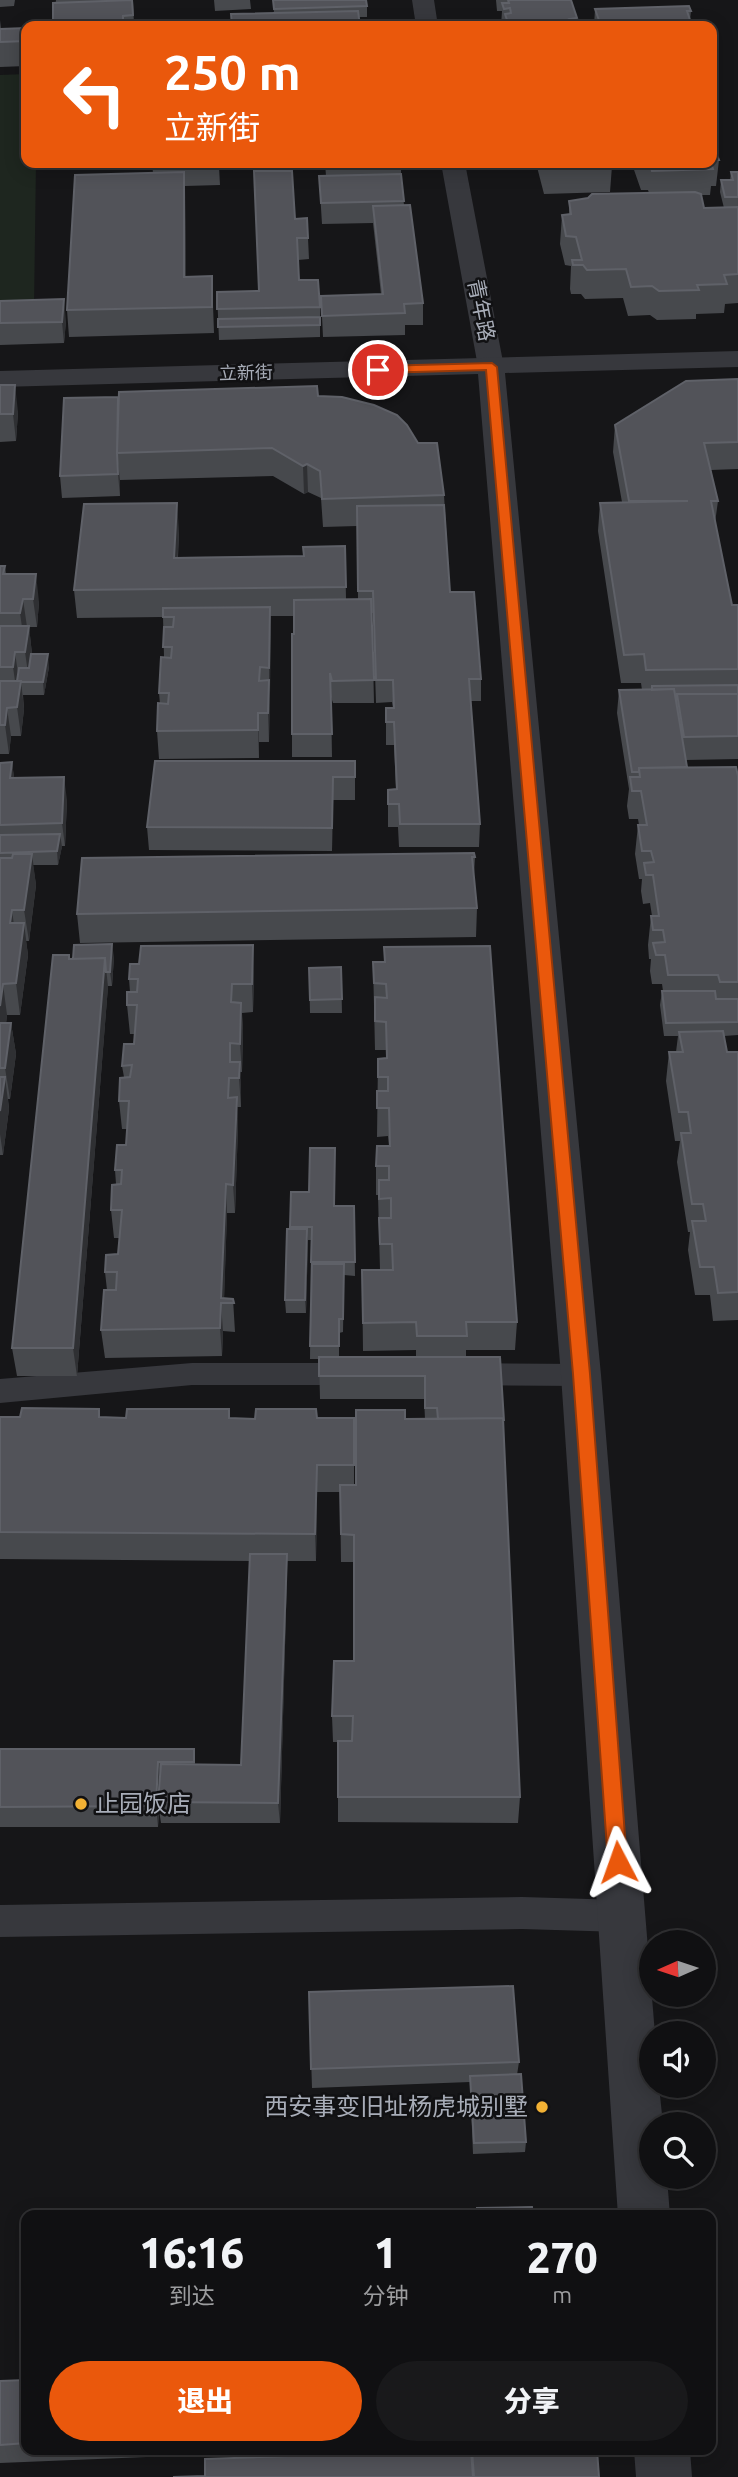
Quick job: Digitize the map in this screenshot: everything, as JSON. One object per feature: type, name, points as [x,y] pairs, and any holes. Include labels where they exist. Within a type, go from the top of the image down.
[{"type":"street","points":[[422,0],[427,21]]},
{"type":"street","name":"青年路","points":[[454,168],[492,367],[582,1374],[644,2210]]},
{"type":"street","name":"立新街","points":[[0,379],[738,359]]},
{"type":"street","points":[[662,2455],[664,2477]]},
{"type":"lane","points":[[0,1391],[192,1374],[387,1374]]},
{"type":"lane","points":[[429,1374],[582,1374]]},
{"type":"lane","points":[[0,1921],[522,1913],[622,1916]]},
{"type":"shaded area","points":[[21,74],[21,168],[36,168],[34,308],[0,310],[0,75]]},
{"type":"building","points":[[132,0],[133,15],[123,16],[123,21],[53,21],[53,3]]},
{"type":"building","points":[[273,0],[366,0],[367,6],[274,9]]},
{"type":"building","points":[[508,0],[571,0],[577,18],[569,19],[570,21],[507,20],[505,14],[511,13],[510,8],[504,9],[502,3],[509,3]]},
{"type":"building","points":[[689,6],[691,11],[687,11],[690,21],[599,21],[595,9]]},
{"type":"building","points":[[358,11],[359,21],[232,21],[231,14]]},
{"type":"building","points":[[21,28],[21,41],[0,42],[0,29]]},
{"type":"building","points":[[651,168],[713,169],[652,171]]},
{"type":"building","points":[[254,171],[292,171],[295,219],[307,218],[308,238],[297,238],[299,280],[318,280],[320,307],[217,309],[217,292],[259,291]]},
{"type":"building","points":[[184,172],[184,277],[212,276],[212,307],[67,310],[75,175]]},
{"type":"building","points":[[731,172],[738,172],[738,197],[725,197],[721,180],[733,180]]},
{"type":"building","points":[[401,174],[404,201],[321,203],[319,176]]},
{"type":"building","points":[[592,194],[701,194],[704,208],[738,207],[738,274],[724,275],[727,284],[697,285],[699,290],[659,291],[652,286],[631,287],[626,269],[587,270],[583,265],[573,265],[572,260],[582,260],[576,237],[566,236],[562,215],[571,214],[569,201],[588,198]]},
{"type":"building","points":[[410,205],[423,303],[404,304],[405,313],[322,316],[321,296],[383,294],[373,206]]},
{"type":"building","points":[[64,299],[62,322],[0,323],[0,301]]},
{"type":"building","points":[[320,317],[320,325],[218,327],[218,319]]},
{"type":"building","points":[[738,379],[738,442],[704,443],[718,501],[711,501],[732,605],[738,605],[738,669],[646,670],[644,654],[624,655],[600,503],[688,501],[629,501],[615,425],[686,381]]},
{"type":"building","points":[[0,385],[15,385],[13,414],[0,414]]},
{"type":"building","points":[[317,386],[318,396],[342,397],[374,405],[397,415],[418,443],[437,443],[444,495],[322,499],[320,471],[307,464],[303,466],[272,448],[117,453],[119,392]]},
{"type":"building","points":[[118,397],[118,474],[60,476],[64,398]]},
{"type":"building","points":[[177,503],[174,558],[304,556],[303,547],[345,546],[346,587],[74,590],[84,504]]},
{"type":"building","points":[[444,505],[450,592],[474,592],[481,679],[469,679],[480,824],[400,824],[399,804],[388,804],[388,790],[397,789],[394,722],[386,722],[386,708],[394,708],[393,680],[376,680],[373,591],[358,591],[357,506]]},
{"type":"building","points":[[0,566],[5,566],[3,574],[36,574],[33,599],[23,599],[20,613],[0,613]]},
{"type":"building","points":[[371,599],[374,680],[332,681],[330,673],[332,734],[292,734],[294,600]]},
{"type":"building","points":[[270,607],[269,668],[260,667],[259,681],[269,680],[268,713],[258,713],[258,730],[157,731],[158,703],[168,704],[169,693],[159,693],[161,657],[171,658],[172,647],[163,647],[164,627],[173,627],[174,617],[163,617],[163,608]]},
{"type":"building","points":[[0,626],[29,626],[25,652],[15,652],[13,667],[0,667]]},
{"type":"building","points":[[31,654],[48,654],[43,682],[17,681],[19,668],[29,668]]},
{"type":"building","points":[[0,681],[21,681],[17,707],[7,708],[5,725],[0,725]]},
{"type":"building","points":[[738,685],[738,694],[677,694],[676,700],[674,689],[652,690],[652,686]]},
{"type":"building","points":[[674,689],[687,767],[639,768],[639,772],[632,772],[619,690]]},
{"type":"building","points":[[677,694],[738,694],[738,736],[684,737]]},
{"type":"building","points":[[155,761],[355,761],[355,777],[333,777],[332,828],[147,827]]},
{"type":"building","points":[[12,762],[10,778],[64,777],[62,823],[0,825],[0,763]]},
{"type":"building","points":[[736,767],[738,982],[720,982],[718,975],[668,975],[665,955],[656,955],[653,943],[665,942],[663,930],[653,930],[651,916],[659,916],[653,875],[646,875],[644,863],[654,862],[651,851],[642,851],[638,825],[647,825],[641,791],[632,791],[630,777],[640,777],[639,768]]},
{"type":"building","points":[[60,834],[57,851],[0,853],[0,835]]},
{"type":"building","points":[[474,853],[475,857],[472,857],[477,908],[77,914],[82,858]]},
{"type":"building","points":[[13,854],[32,854],[24,910],[12,910],[10,923],[24,923],[16,983],[3,984],[0,1006],[0,858],[12,858]]},
{"type":"building","points":[[112,944],[110,972],[106,972],[105,958],[73,959],[74,945]]},
{"type":"building","points":[[253,945],[252,984],[232,984],[231,1002],[241,1003],[240,1044],[230,1043],[230,1062],[240,1062],[239,1078],[229,1078],[228,1098],[237,1097],[233,1185],[226,1184],[221,1298],[233,1299],[234,1303],[221,1303],[220,1328],[101,1330],[104,1290],[116,1290],[117,1272],[105,1272],[106,1255],[118,1254],[122,1210],[111,1210],[112,1185],[121,1184],[122,1170],[115,1170],[117,1145],[126,1145],[129,1101],[119,1101],[120,1078],[130,1077],[132,1065],[122,1066],[124,1044],[134,1044],[137,1005],[127,1005],[127,992],[137,992],[138,979],[129,979],[130,964],[139,964],[141,946]]},
{"type":"building","points":[[490,946],[517,1322],[466,1322],[467,1336],[417,1336],[416,1322],[363,1323],[362,1270],[393,1270],[392,1244],[380,1244],[379,1218],[391,1218],[391,1198],[379,1199],[379,1180],[389,1180],[389,1166],[376,1166],[377,1146],[390,1146],[389,1108],[377,1108],[377,1091],[388,1091],[388,1077],[378,1077],[378,1059],[387,1058],[386,1022],[375,1021],[375,997],[387,998],[386,984],[374,983],[373,962],[385,962],[384,947]]},
{"type":"building","points":[[53,955],[69,955],[69,959],[105,958],[73,1348],[12,1348]]},
{"type":"building","points":[[341,967],[342,999],[310,1000],[309,968]]},
{"type":"building","points":[[662,991],[715,991],[716,999],[738,999],[738,1022],[666,1023]]},
{"type":"building","points":[[0,1023],[11,1023],[5,1068],[0,1068]]},
{"type":"building","points":[[723,1031],[727,1052],[738,1052],[738,1292],[718,1293],[714,1267],[700,1267],[692,1221],[706,1221],[703,1204],[692,1204],[681,1133],[691,1133],[688,1112],[679,1112],[669,1052],[683,1052],[679,1032]]},
{"type":"building","points":[[0,1077],[5,1077],[0,1111]]},
{"type":"building","points":[[310,1148],[335,1148],[334,1206],[354,1206],[355,1262],[311,1262],[312,1227],[290,1227],[291,1192],[309,1192]]},
{"type":"building","points":[[287,1229],[307,1229],[305,1300],[285,1300]]},
{"type":"building","points":[[312,1264],[344,1264],[343,1319],[339,1319],[339,1346],[310,1346]]},
{"type":"building","points":[[319,1357],[500,1357],[504,1421],[503,1418],[438,1419],[437,1408],[425,1408],[425,1376],[319,1376]]},
{"type":"building","points":[[22,1408],[99,1409],[99,1417],[126,1418],[127,1409],[229,1409],[229,1418],[255,1419],[256,1409],[316,1409],[317,1418],[354,1418],[354,1465],[317,1465],[315,1534],[0,1532],[0,1417],[20,1417]]},
{"type":"building","points":[[356,1410],[405,1410],[405,1419],[503,1418],[520,1797],[338,1797],[338,1741],[352,1741],[353,1716],[332,1716],[334,1661],[354,1661],[354,1535],[341,1534],[340,1485],[356,1485]]},
{"type":"building","points":[[250,1554],[287,1554],[278,1803],[158,1802],[161,1764],[241,1765]]},
{"type":"building","points":[[0,1749],[194,1749],[194,1762],[158,1762],[156,1806],[0,1807]]},
{"type":"building","points":[[513,1986],[519,2062],[311,2069],[309,1992]]},
{"type":"building","points":[[521,2074],[526,2142],[474,2143],[470,2076]]},
{"type":"building","points":[[532,2207],[532,2210],[477,2210]]},
{"type":"building","points":[[21,2380],[21,2443],[0,2445],[0,2381]]},
{"type":"building","points":[[323,2455],[471,2455],[473,2477],[173,2477],[205,2476],[205,2459]]},
{"type":"building","points":[[472,2455],[597,2455],[599,2477],[474,2477]]},
{"type":"place","name":"止园饭店","points":[[81,1804]]},
{"type":"place","name":"西安事变旧址杨虎城别墅","points":[[542,2107]]},
{"type":"route","points":[[378,370],[492,367],[582,1374],[618,1862]]}]
